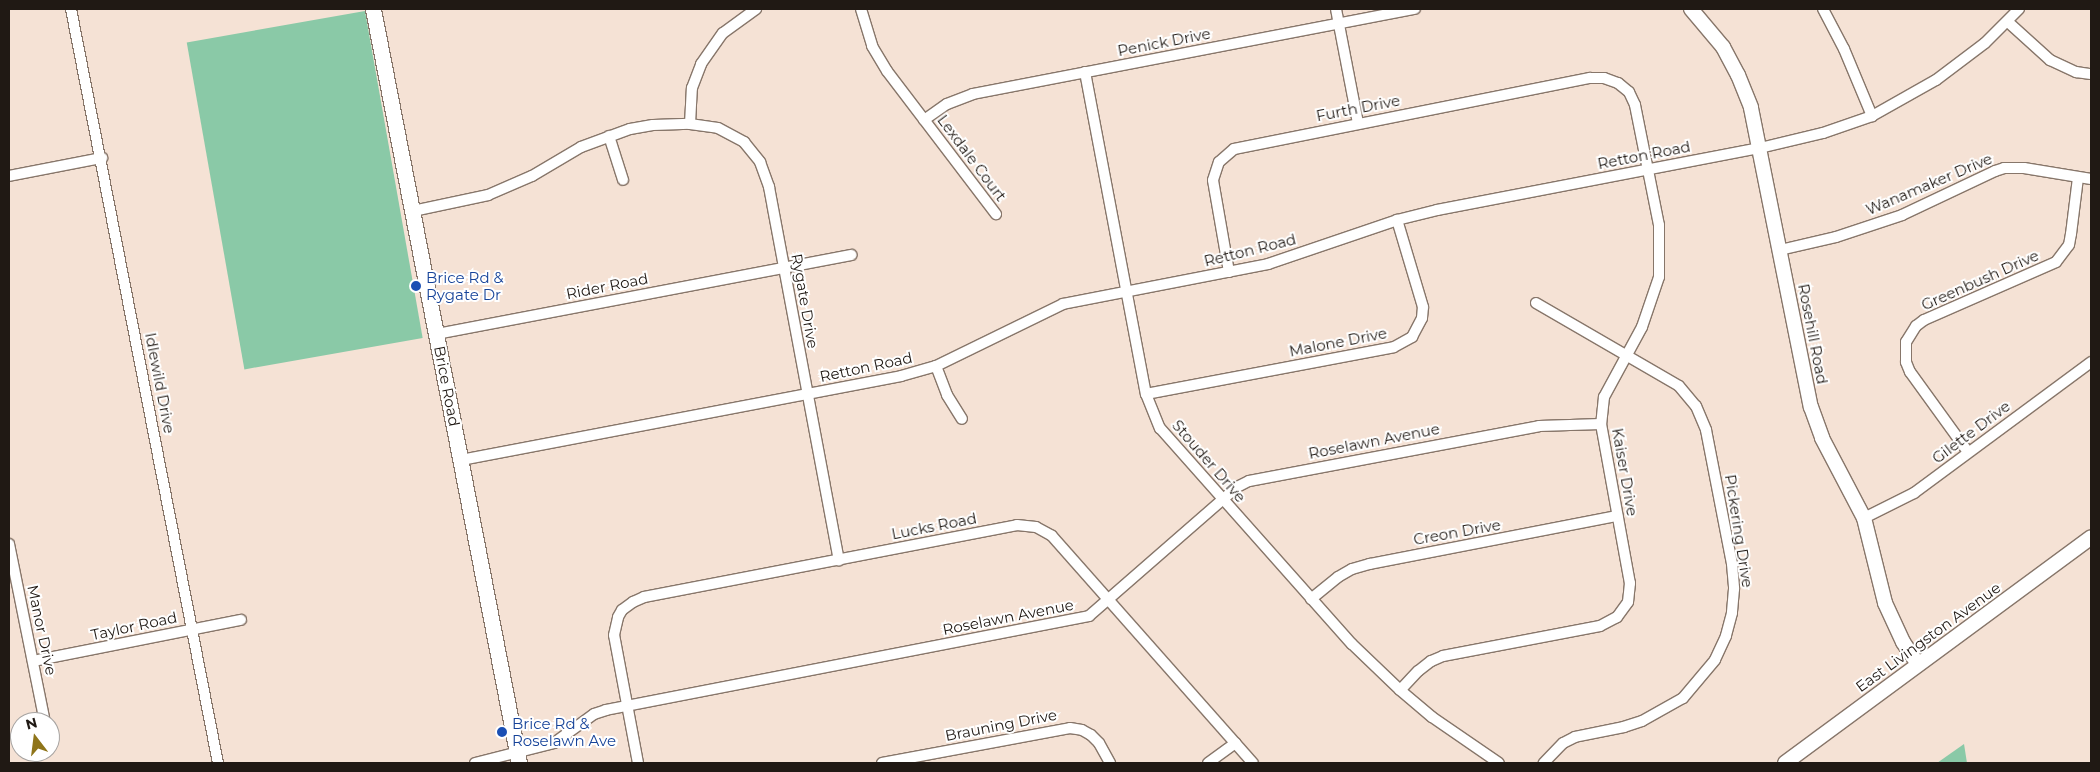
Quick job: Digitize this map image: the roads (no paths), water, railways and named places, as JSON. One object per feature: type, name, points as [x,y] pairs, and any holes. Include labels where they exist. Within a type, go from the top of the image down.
[{"type":"main road","name":"Brice Road","points":[[373,9],[518,758]]},
{"type":"street","name":"Idlewild Drive","points":[[71,9],[102,158],[218,763]]},
{"type":"street","points":[[413,210],[463,201],[506,188],[532,176],[580,147],[608,136],[653,124],[690,124],[692,88],[701,64],[723,32],[756,9]]},
{"type":"street","name":"Lexdale Court","points":[[861,9],[878,58],[996,214]]},
{"type":"street","points":[[1336,9],[1358,123]]},
{"type":"street","name":"Penick Drive","points":[[924,120],[952,101],[972,94],[1415,9]]},
{"type":"street","name":"Rosehill Road","points":[[1690,9],[1723,48],[1738,75],[1751,108],[1811,407],[1822,438],[1864,518],[1885,603],[1903,642],[1918,664]]},
{"type":"street","points":[[1823,9],[1836,33],[1872,116]]},
{"type":"street","name":"Retton Road","points":[[461,460],[902,376],[936,366],[1057,306],[1290,258],[1397,220],[1437,210],[1760,148],[1823,132],[1872,116],[1936,80],[2008,22],[2019,9]]},
{"type":"street","points":[[2008,22],[2050,60],[2076,72],[2091,74]]},
{"type":"street","name":"Stouder Drive","points":[[1085,72],[1146,394],[1160,428],[1352,644],[1400,690],[1432,717],[1499,763]]},
{"type":"street","name":"Furth Drive","points":[[1229,272],[1213,180],[1219,162],[1234,149],[1590,78],[1604,78],[1618,83]]},
{"type":"street","name":"Kaiser Drive","points":[[1400,690],[1418,671],[1431,661],[1443,656],[1600,626],[1617,617],[1628,602],[1630,583],[1600,424],[1604,397],[1642,327],[1659,277],[1659,224],[1635,105],[1629,92],[1618,83]]},
{"type":"street","name":"Rygate Drive","points":[[690,124],[718,128],[744,142],[760,162],[765,173],[839,560]]},
{"type":"street","points":[[608,136],[623,180]]},
{"type":"street","points":[[9,176],[102,158]]},
{"type":"street","name":"Wanamaker Drive","points":[[1780,250],[1836,237],[1902,216],[2004,168],[2024,168],[2091,179]]},
{"type":"street","name":"Greenbush Drive","points":[[1968,452],[1910,372],[1906,362],[1906,342],[1916,326],[1924,320],[2056,262],[2068,245],[2071,234],[2078,178]]},
{"type":"street","name":"Malone Drive","points":[[1146,394],[1394,346],[1412,337],[1422,318],[1422,307],[1397,220]]},
{"type":"street","name":"Rider Road","points":[[437,334],[852,255]]},
{"type":"street","name":"Pickering Drive","points":[[1536,302],[1679,386],[1688,395],[1702,417],[1732,564],[1734,589],[1732,614],[1726,636],[1715,660],[1683,698],[1642,720],[1624,727],[1575,737],[1563,743],[1544,763]]},
{"type":"street","name":"Gilette Drive","points":[[1864,518],[1914,493],[2091,362]]},
{"type":"street","points":[[936,366],[947,395],[962,420]]},
{"type":"street","name":"Roselawn Avenue","points":[[475,763],[518,758],[554,743],[594,714],[627,706],[1081,619],[1098,610],[1109,601],[1243,484],[1258,478],[1539,426],[1600,424]]},
{"type":"street","name":"Creon Drive","points":[[1311,599],[1338,577],[1352,569],[1370,564],[1617,516]]},
{"type":"street","name":"Lucks Road","points":[[627,706],[614,635],[618,617],[627,606],[644,597],[1026,525],[1036,527],[1052,536],[1253,763]]},
{"type":"street","name":"East Livingston Avenue","points":[[1785,763],[2091,537]]},
{"type":"street","name":"Manor Drive","points":[[9,544],[43,712]]},
{"type":"street","name":"Taylor Road","points":[[33,661],[241,620]]},
{"type":"street","points":[[627,706],[638,763]]},
{"type":"street","name":"Brauning Drive","points":[[882,763],[1070,728],[1082,730],[1091,735],[1099,744],[1110,763]]},
{"type":"street","points":[[1208,763],[1236,743]]},
{"type":"place","name":"Brice Rd & Rygate Dr","points":[[416,286]]},
{"type":"place","name":"Brice Rd & Roselawn Ave","points":[[502,732]]}]
